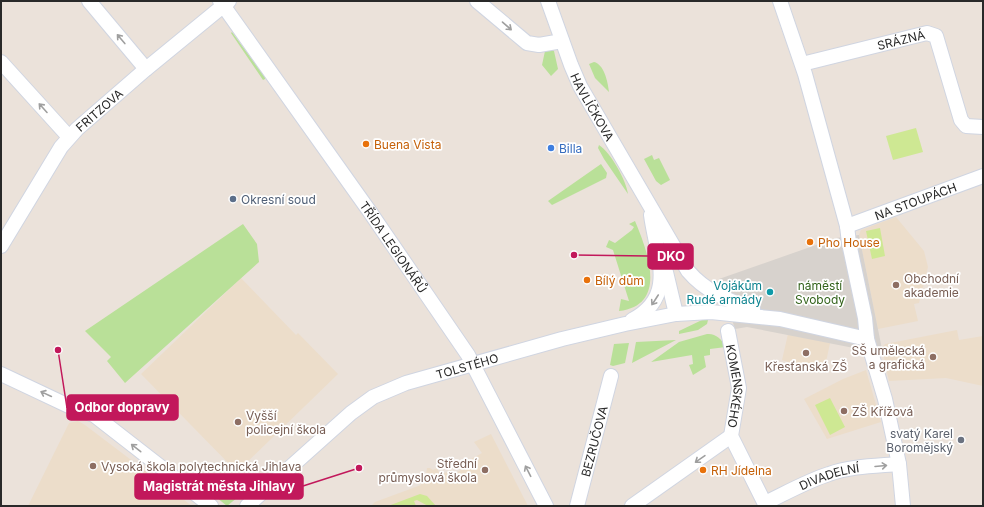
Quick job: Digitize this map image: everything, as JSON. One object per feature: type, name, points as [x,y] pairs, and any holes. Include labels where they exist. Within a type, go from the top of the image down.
[{"type":"street","points":[[89,1],[146,69]]},
{"type":"street","points":[[477,1],[527,43],[539,45],[562,41]]},
{"type":"street","name":"HAVLÍČKOVA","points":[[548,1],[580,86],[650,206],[660,236],[676,309]]},
{"type":"street","points":[[780,1],[802,64],[848,226],[848,243],[865,318],[866,339],[885,399],[899,464],[903,506]]},
{"type":"street","name":"FRITZOVA","points":[[1,246],[61,147],[69,137],[224,2]]},
{"type":"street","name":"TŘÍDA LEGIONÁŘŮ","points":[[224,2],[370,212],[472,364],[546,506]]},
{"type":"street","name":"SRÁZNÁ","points":[[802,64],[927,32],[932,33],[936,36],[961,120],[966,126],[983,127]]},
{"type":"street","points":[[1,62],[69,137]]},
{"type":"street","name":"NA STOUPÁCH","points":[[848,226],[983,176]]},
{"type":"street","name":"HAVLÍČKOVA","points":[[660,236],[688,271],[703,286],[731,302],[780,319]]},
{"type":"street","name":"HAVLÍČKOVA","points":[[625,324],[650,308],[659,292],[661,271],[660,236]]},
{"type":"street","name":"TOLSTÉHO","points":[[247,506],[363,403],[392,388],[406,383],[562,339],[625,324],[676,309],[726,312],[780,319]]},
{"type":"street","points":[[780,319],[866,339]]},
{"type":"street","name":"KOMENSKÉHO","points":[[728,331],[739,388],[732,436],[765,505]]},
{"type":"street","points":[[1,374],[73,408],[94,415],[211,506]]},
{"type":"street","name":"BEZRUČOVA","points":[[577,506],[611,376]]},
{"type":"street","points":[[632,506],[732,436]]},
{"type":"street","name":"DIVADELNÍ","points":[[765,505],[808,482],[830,473],[854,468],[899,464]]},
{"type":"shaded area","name":"Obchodní akademie","points":[[896,217],[924,251],[928,267],[919,303],[914,304],[918,321],[878,329],[859,235],[861,230]]},
{"type":"shaded area","name":"náměstí Svobody","points":[[859,235],[882,349],[859,349],[747,327],[735,329],[719,279],[836,238]]},
{"type":"shaded area","name":"Vyšší policejní škola","points":[[241,278],[296,335],[298,333],[338,374],[237,472],[141,374]]},
{"type":"shaded area","name":"SŠ umělecká a grafická","points":[[957,330],[959,340],[983,336],[983,386],[946,378],[889,381],[882,348],[885,344]]},
{"type":"shaded area","name":"Křesťanská ZŠ","points":[[788,334],[830,343],[826,362],[811,370],[782,360]]},
{"type":"shaded area","name":"ZŠ Křížová","points":[[866,370],[881,422],[827,439],[804,399],[843,379]]},
{"type":"shaded area","name":"Vysoká škola polytechnická Jihlava","points":[[78,421],[192,506],[28,506],[69,423]]},
{"type":"shaded area","name":"Střední průmyslová škola","points":[[491,434],[528,506],[371,506],[375,502],[421,485],[418,478],[426,474],[427,468],[433,470],[437,468],[440,475],[451,470],[453,474],[473,464],[471,459],[482,453],[474,442]]},
{"type":"green space","points":[[232,32],[265,79],[263,80],[231,33]]},
{"type":"green space","points":[[549,48],[554,51],[558,69],[551,76],[542,65],[545,51]]},
{"type":"green space","points":[[594,62],[597,63],[603,70],[609,92],[595,78],[589,64]]},
{"type":"green space","points":[[916,128],[923,152],[893,160],[886,136]]},
{"type":"green space","points":[[599,145],[613,160],[627,188],[628,194],[604,159],[598,148]]},
{"type":"green space","points":[[652,155],[654,160],[659,158],[670,180],[661,185],[656,181],[644,159]]},
{"type":"green space","points":[[601,164],[607,173],[606,178],[552,205],[548,201]]},
{"type":"green space","points":[[635,221],[645,246],[650,275],[649,288],[644,298],[635,307],[619,311],[621,299],[629,301],[613,250],[606,247],[609,240],[615,243],[632,230],[634,227],[629,224]]},
{"type":"green space","points":[[243,224],[257,244],[259,262],[125,383],[107,361],[111,357],[85,331]]},
{"type":"green space","points":[[880,228],[885,256],[872,259],[866,231]]},
{"type":"green space","points":[[704,319],[708,320],[707,324],[698,330],[679,334],[679,331]]},
{"type":"green space","points":[[707,334],[713,334],[718,337],[726,347],[710,349],[710,355],[704,356],[706,367],[693,375],[689,365],[693,364],[692,355],[651,362],[679,342]]},
{"type":"green space","points":[[676,340],[632,363],[636,342]]},
{"type":"green space","points":[[629,343],[625,363],[613,366],[610,365],[614,344]]},
{"type":"green space","points":[[830,398],[845,427],[830,435],[815,405]]},
{"type":"green space","points":[[228,491],[243,493],[227,506],[211,493]]},
{"type":"green space","points":[[420,494],[427,496],[436,506],[428,506],[417,500],[414,501],[416,506],[388,506]]},
{"type":"place","name":"Buena Vista","points":[[366,144]]},
{"type":"place","name":"Billa","points":[[551,148]]},
{"type":"place","name":"Okresní soud","points":[[233,199]]},
{"type":"place","name":"Pho House","points":[[810,242]]},
{"type":"place","name":"DKO","points":[[574,255]]},
{"type":"place","name":"Bílý dům","points":[[587,280]]},
{"type":"place","name":"Obchodní akademie","points":[[896,285]]},
{"type":"place","name":"Vojákům Rudé armády","points":[[770,292]]},
{"type":"place","name":"Odbor dopravy","points":[[58,350]]},
{"type":"place","name":"Křesťanská ZŠ","points":[[806,353]]},
{"type":"place","name":"SŠ umělecká a grafická","points":[[933,357]]},
{"type":"place","name":"ZŠ Křížová","points":[[844,411]]},
{"type":"place","name":"Vyšší policejní škola","points":[[238,422]]},
{"type":"place","name":"svatý Karel Boromějský","points":[[961,440]]},
{"type":"place","name":"Vysoká škola polytechnická Jihlava","points":[[93,466]]},
{"type":"place","name":"Magistrát města Jihlavy","points":[[359,468]]},
{"type":"place","name":"Střední průmyslová škola","points":[[485,470]]},
{"type":"place","name":"RH Jídelna","points":[[703,470]]}]
